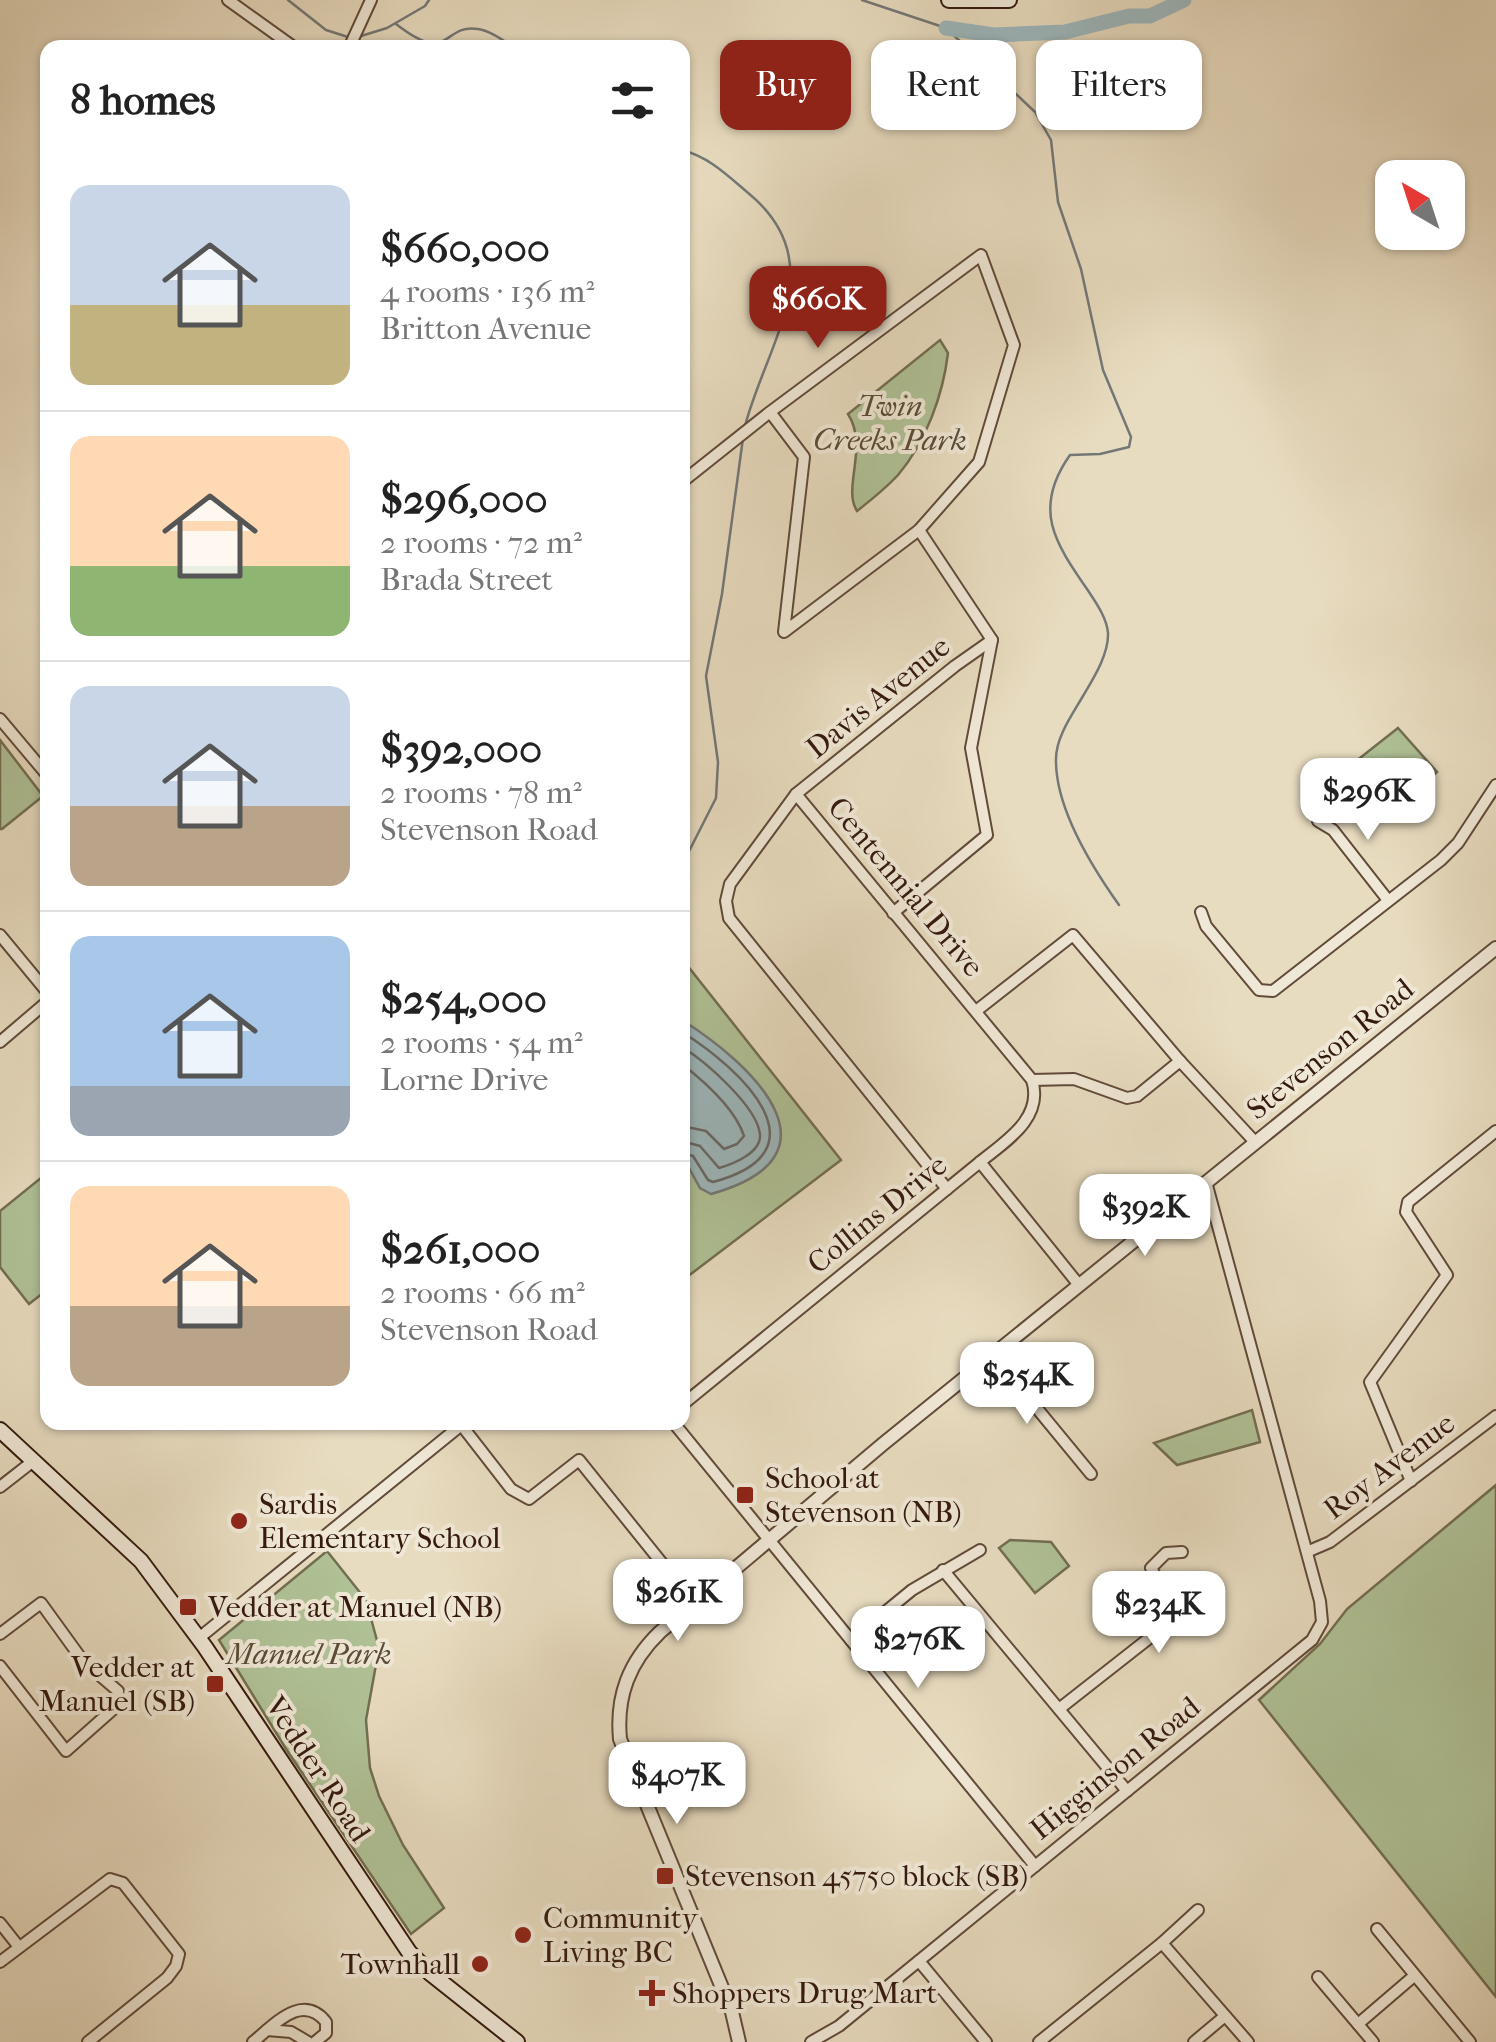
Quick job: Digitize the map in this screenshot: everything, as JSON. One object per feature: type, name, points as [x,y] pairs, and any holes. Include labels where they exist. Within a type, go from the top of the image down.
[{"type":"main road","points":[[949,0],[1009,0]]},
{"type":"main road","name":"Vedder Road","points":[[0,1430],[142,1561],[199,1638],[398,1938],[430,1973],[517,2042]]},
{"type":"street","points":[[228,0],[285,40]]},
{"type":"street","points":[[352,40],[367,3]]},
{"type":"street","points":[[690,476],[770,412],[981,255],[1014,345],[979,462],[919,530],[784,632],[804,457],[770,412]]},
{"type":"street","points":[[893,913],[986,835],[971,748],[992,640],[919,530]]},
{"type":"street","name":"Davis Avenue","points":[[796,794],[992,640]]},
{"type":"street","points":[[0,718],[40,766]]},
{"type":"street","points":[[1201,912],[1206,926],[1258,990],[1272,991],[1441,860],[1458,843],[1496,787]]},
{"type":"street","name":"Centennial Drive","points":[[946,1188],[729,918],[726,900],[730,884],[796,794],[1032,1080]]},
{"type":"street","points":[[1318,821],[1332,830],[1387,899]]},
{"type":"street","points":[[976,1011],[1073,934],[1180,1061],[1255,1142]]},
{"type":"street","points":[[0,935],[40,983]]},
{"type":"street","name":"Stevenson Road","points":[[739,2042],[732,2012],[620,1739],[622,1696],[630,1669],[647,1644],[993,1355],[1496,948]]},
{"type":"street","points":[[0,1042],[40,1008]]},
{"type":"street","points":[[980,1162],[1018,1131],[1032,1112],[1032,1080],[1074,1079],[1127,1098],[1137,1096],[1180,1061]]},
{"type":"street","points":[[1411,1480],[1370,1382],[1448,1275],[1406,1212],[1408,1202],[1496,1131]]},
{"type":"street","name":"Collins Drive","points":[[690,1399],[980,1162],[1079,1285]]},
{"type":"street","name":"Higginson Road","points":[[811,2042],[839,2026],[1312,1640],[1320,1629],[1322,1614],[1309,1551],[1206,1182]]},
{"type":"street","points":[[993,1355],[1091,1474]]},
{"type":"street","name":"Roy Avenue","points":[[1309,1551],[1330,1542],[1496,1416]]},
{"type":"street","points":[[199,1638],[453,1430]]},
{"type":"street","points":[[467,1430],[512,1489],[528,1500],[578,1460],[694,1603]]},
{"type":"street","points":[[680,1430],[1035,1866]]},
{"type":"street","points":[[0,1487],[32,1462]]},
{"type":"street","points":[[851,1640],[912,1590],[980,1550]]},
{"type":"street","points":[[1059,1709],[1171,1621],[1172,1605],[1152,1568],[1166,1553],[1182,1552]]},
{"type":"street","points":[[944,1570],[1127,1791]]},
{"type":"street","points":[[0,1634],[40,1603],[83,1662],[118,1691],[119,1704],[66,1751],[0,1666]]},
{"type":"street","points":[[0,1962],[110,1879],[123,1882],[178,1954],[176,1966],[167,1978],[88,2042]]},
{"type":"street","points":[[1039,2042],[1198,1910]]},
{"type":"street","points":[[0,1923],[19,1946]]},
{"type":"street","points":[[1377,1929],[1470,2042]]},
{"type":"street","points":[[1162,1943],[1248,2042]]},
{"type":"street","points":[[919,1961],[986,2042]]},
{"type":"street","points":[[1358,2024],[1414,1976]]},
{"type":"street","points":[[1318,1977],[1373,2042]]},
{"type":"street","points":[[253,2042],[267,2030],[292,2011],[307,2009],[326,2022],[326,2033],[312,2042],[291,2032],[267,2030]]},
{"type":"street","points":[[1194,2042],[1225,2016]]},
{"type":"green space","name":"Twin Creeks Park","points":[[940,340],[948,353],[946,369],[925,433],[898,475],[857,511],[852,491],[856,440],[848,414]]},
{"type":"green space","points":[[1398,728],[1437,772],[1388,818],[1358,783],[1321,812],[1308,799]]},
{"type":"green space","points":[[0,740],[40,792],[40,798],[0,829]]},
{"type":"green space","points":[[690,969],[841,1160],[690,1275]]},
{"type":"green space","points":[[40,1179],[40,1295],[29,1304],[0,1267],[0,1211]]},
{"type":"green space","points":[[1252,1410],[1260,1442],[1177,1465],[1154,1443]]},
{"type":"green space","points":[[1496,1485],[1496,1997],[1259,1700],[1320,1644],[1347,1609]]},
{"type":"green space","points":[[1010,1540],[1051,1542],[1069,1566],[1035,1593],[999,1548]]},
{"type":"green space","name":"Manuel Park","points":[[327,1551],[366,1600],[379,1648],[366,1720],[370,1768],[379,1796],[403,1845],[444,1908],[411,1934],[286,1749],[219,1640]]},
{"type":"water","points":[[690,1025],[736,1061],[759,1085],[775,1110],[781,1134],[774,1157],[752,1178],[711,1194],[700,1188],[690,1170]]},
{"type":"waterway","points":[[288,0],[326,30],[348,37]]},
{"type":"waterway","points":[[361,36],[387,28],[429,0]]},
{"type":"waterway","points":[[862,0],[946,28],[1035,112],[1051,140],[1058,202],[1081,269],[1103,370],[1131,437],[1129,447],[1100,454],[1070,455],[1058,475],[1050,510],[1058,542],[1101,612],[1108,633],[1100,666],[1059,743],[1057,778],[1077,836],[1119,905]]},
{"type":"waterway","points":[[946,28],[994,35],[1065,32],[1129,16],[1150,16],[1184,0]]},
{"type":"waterway","points":[[396,24],[423,40]]},
{"type":"waterway","points":[[444,40],[466,29],[478,29],[502,40]]},
{"type":"waterway","points":[[690,152],[725,173],[747,192],[773,219],[786,246],[790,275],[787,304],[745,426]]},
{"type":"waterway","points":[[690,849],[716,798],[718,762],[706,676],[722,594],[743,438]]},
{"type":"place","name":"School at Stevenson (NB)","points":[[745,1495]]},
{"type":"place","name":"Sardis Elementary School","points":[[239,1521]]},
{"type":"place","name":"Vedder at Manuel (NB)","points":[[188,1607]]},
{"type":"place","name":"Vedder at Manuel (SB)","points":[[215,1684]]},
{"type":"place","name":"Stevenson 45750 block (SB)","points":[[665,1876]]},
{"type":"place","name":"Community Living BC","points":[[523,1935]]},
{"type":"place","name":"Townhall","points":[[480,1964]]},
{"type":"place","name":"Shoppers Drug Mart","points":[[652,1993]]}]
